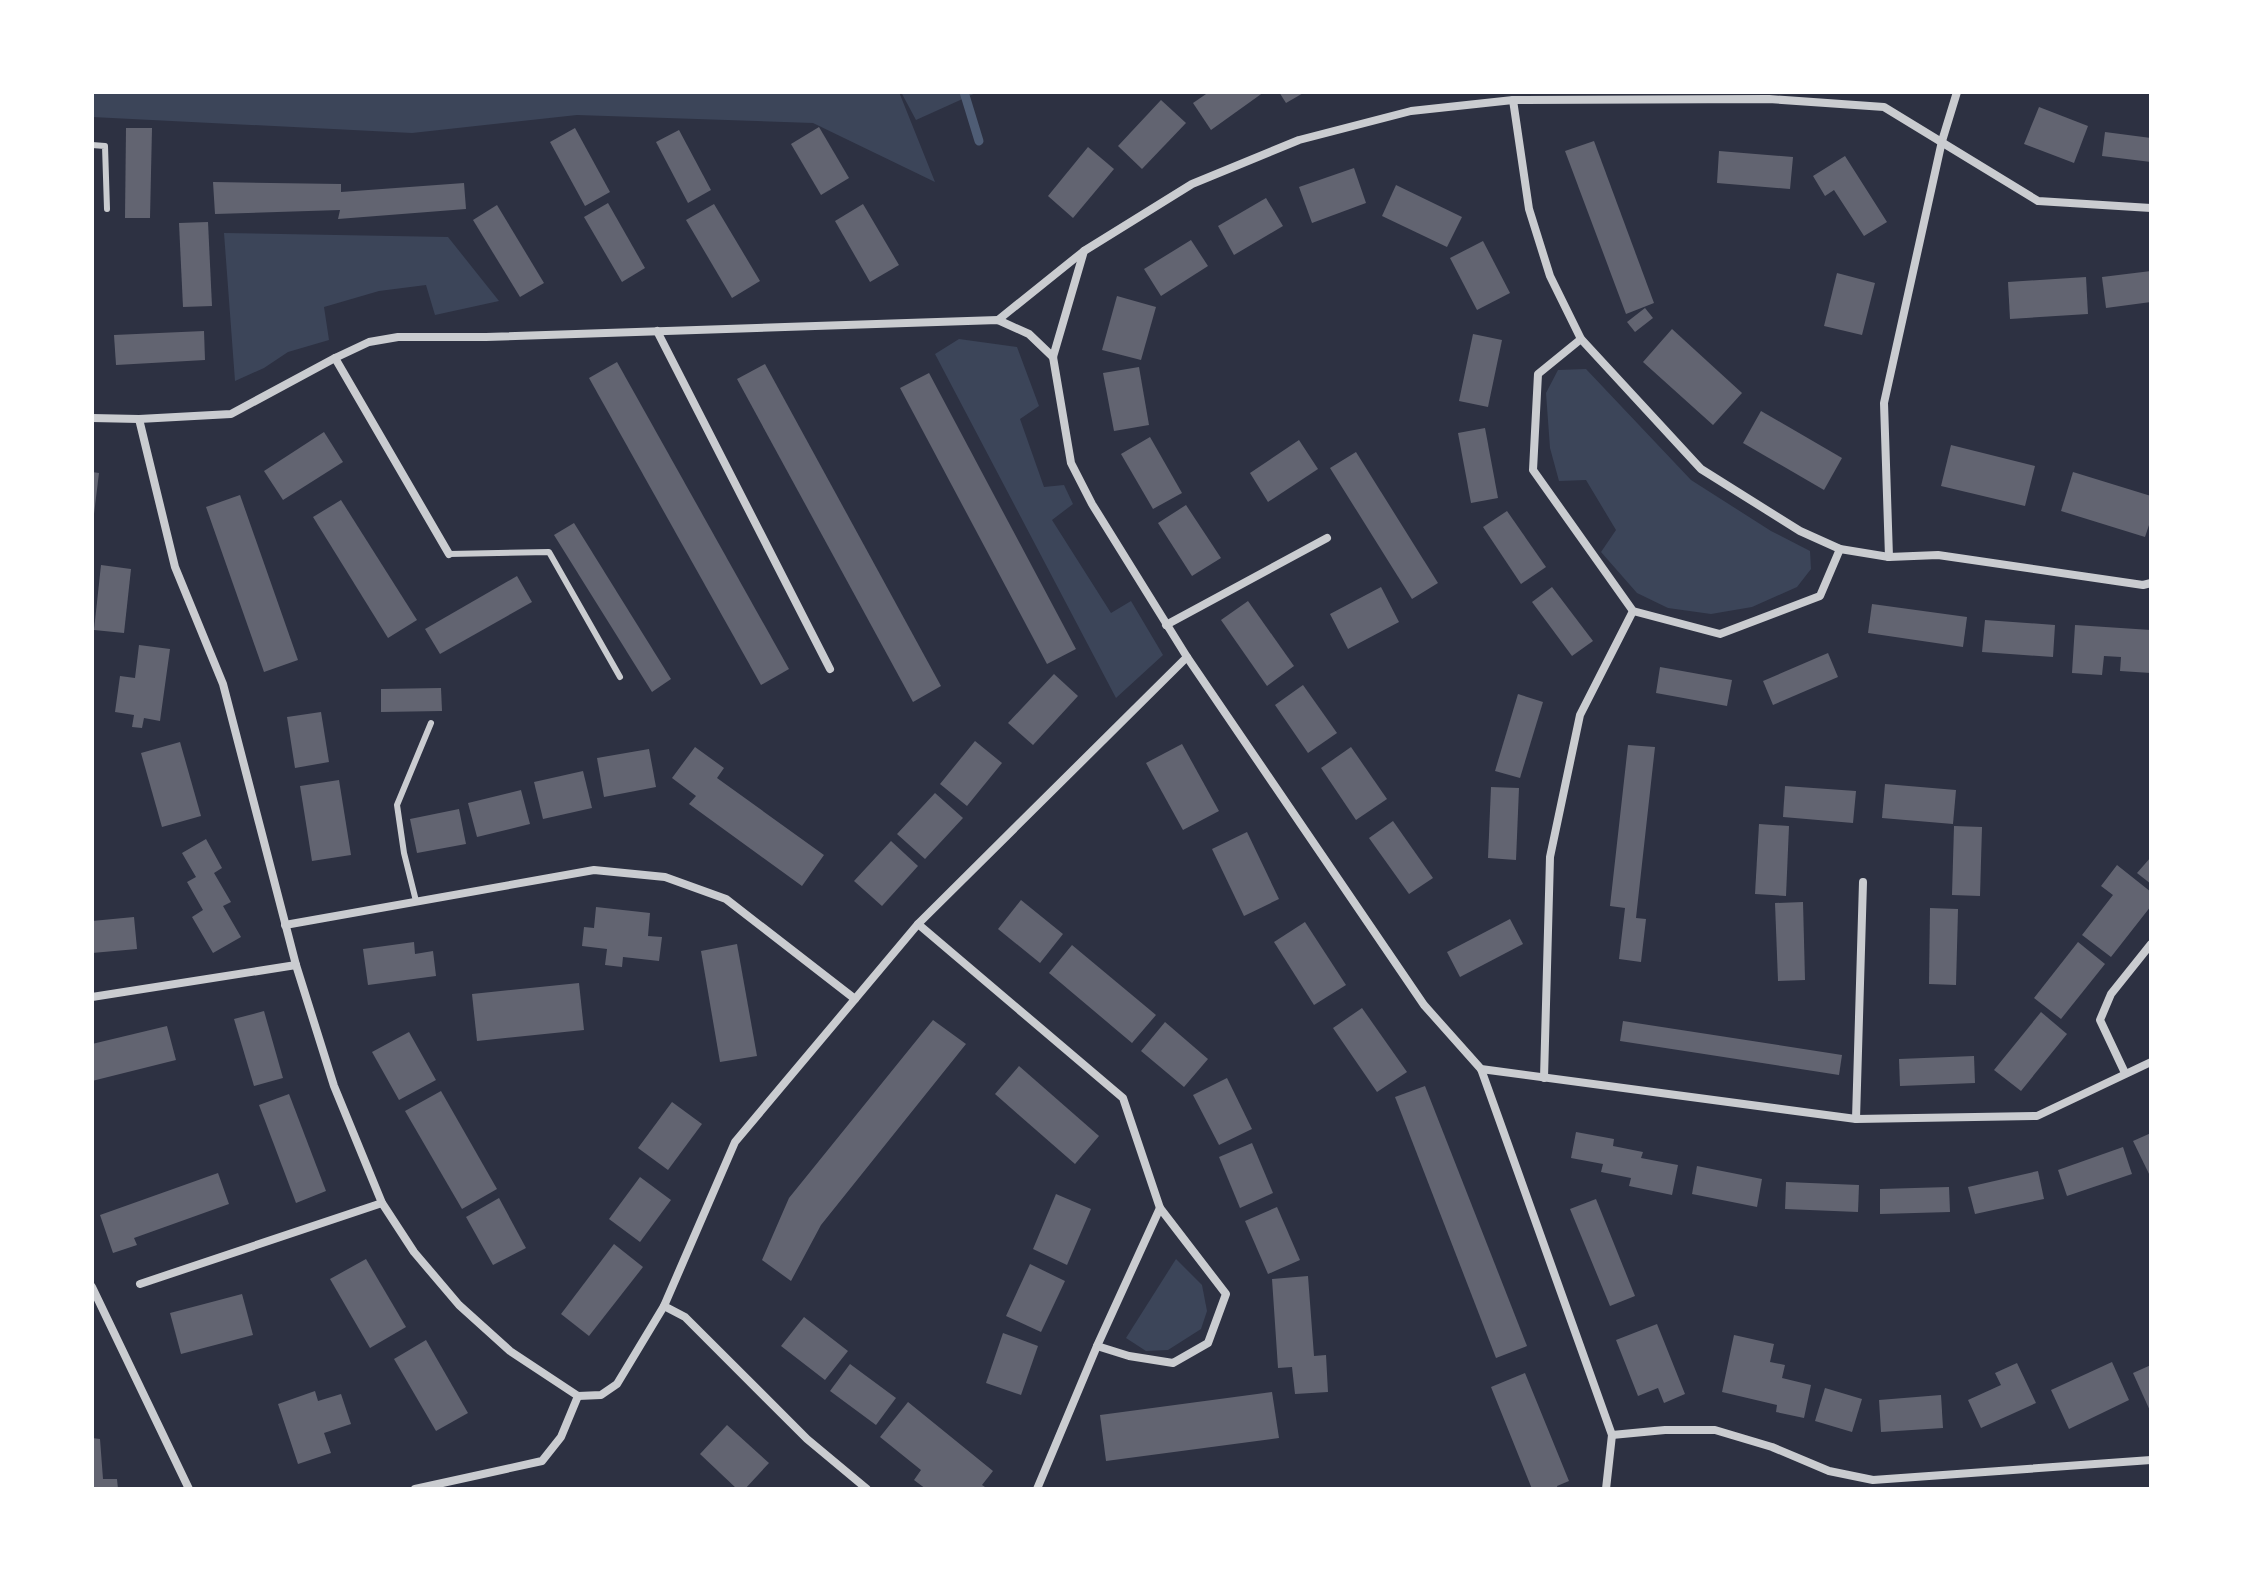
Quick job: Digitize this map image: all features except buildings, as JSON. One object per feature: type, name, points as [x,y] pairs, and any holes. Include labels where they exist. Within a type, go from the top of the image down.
[{"type":"street","points":[[1889,557],[1884,403],[1942,141],[1957,92]]},
{"type":"street","points":[[998,320],[1084,251],[1192,184],[1299,140],[1411,111],[1513,100],[1769,99],[1884,107],[2038,201],[2151,208]]},
{"type":"street","points":[[1513,100],[1529,209],[1550,276],[1581,339],[1701,469],[1800,531],[1840,549],[1889,557],[1938,555],[2143,585],[2151,583]]},
{"type":"street","points":[[1084,251],[1053,357],[1071,463],[1092,504],[1187,657],[1424,1005],[1481,1069],[1612,1435],[1606,1489]]},
{"type":"street","points":[[92,418],[231,414],[369,342],[398,337],[486,337],[998,320],[1029,334],[1053,357]]},
{"type":"street","points":[[657,331],[830,669]]},
{"type":"street","points":[[1581,339],[1538,374],[1533,470],[1633,611],[1720,634],[1820,596],[1840,549]]},
{"type":"street","points":[[335,358],[449,554]]},
{"type":"street","points":[[139,419],[175,567],[223,684],[296,965],[334,1086],[382,1203],[414,1252],[459,1305],[510,1351],[578,1396],[601,1395],[617,1384],[664,1306],[735,1142],[918,924],[1187,657]]},
{"type":"street","points":[[1166,625],[1327,538]]},
{"type":"street","points":[[1544,1078],[1550,857],[1580,715],[1633,611]]},
{"type":"street","points":[[285,925],[594,870],[665,877],[726,899],[855,999]]},
{"type":"street","points":[[1856,1119],[1863,882]]},
{"type":"street","points":[[918,924],[1123,1098],[1160,1208],[1226,1294],[1208,1343],[1173,1363],[1129,1356],[1097,1346]]},
{"type":"street","points":[[2125,1073],[2100,1020],[2111,994],[2151,944]]},
{"type":"street","points":[[92,997],[296,965]]},
{"type":"street","points":[[1481,1069],[1856,1119],[2037,1116],[2151,1062]]},
{"type":"street","points":[[140,1284],[382,1203]]},
{"type":"street","points":[[1037,1489],[1160,1208]]},
{"type":"street","points":[[92,1287],[189,1489]]},
{"type":"street","points":[[664,1306],[685,1317],[807,1439],[867,1489]]},
{"type":"street","points":[[415,1489],[442,1486],[542,1461],[561,1437],[578,1396]]},
{"type":"street","points":[[1612,1435],[1665,1430],[1715,1430],[1772,1447],[1829,1471],[1873,1480],[2151,1460]]},
{"type":"lane","points":[[92,145],[105,146],[107,209]]},
{"type":"lane","points":[[449,554],[549,552],[620,677]]},
{"type":"lane","points":[[416,901],[404,853],[397,805],[431,723]]},
{"type":"shaded area","points":[[92,92],[899,92],[935,182],[813,123],[577,115],[412,133],[92,117]]},
{"type":"shaded area","points":[[901,92],[978,92],[916,120]]},
{"type":"shaded area","points":[[224,233],[448,237],[499,301],[435,315],[426,285],[379,291],[324,307],[329,340],[288,352],[264,368],[235,381]]},
{"type":"shaded area","points":[[959,339],[1017,347],[1039,406],[1020,419],[1044,487],[1064,485],[1073,504],[1052,520],[1111,613],[1131,601],[1163,655],[1116,698],[935,354]]},
{"type":"shaded area","points":[[1586,369],[1691,480],[1771,531],[1810,551],[1811,569],[1797,587],[1752,607],[1711,614],[1668,608],[1637,593],[1601,552],[1616,530],[1586,480],[1559,481],[1550,448],[1546,393],[1558,370]]},
{"type":"shaded area","points":[[1176,1259],[1202,1285],[1207,1311],[1201,1329],[1168,1350],[1146,1351],[1126,1338]]},
{"type":"waterway","points":[[964,92],[979,141]]}]
